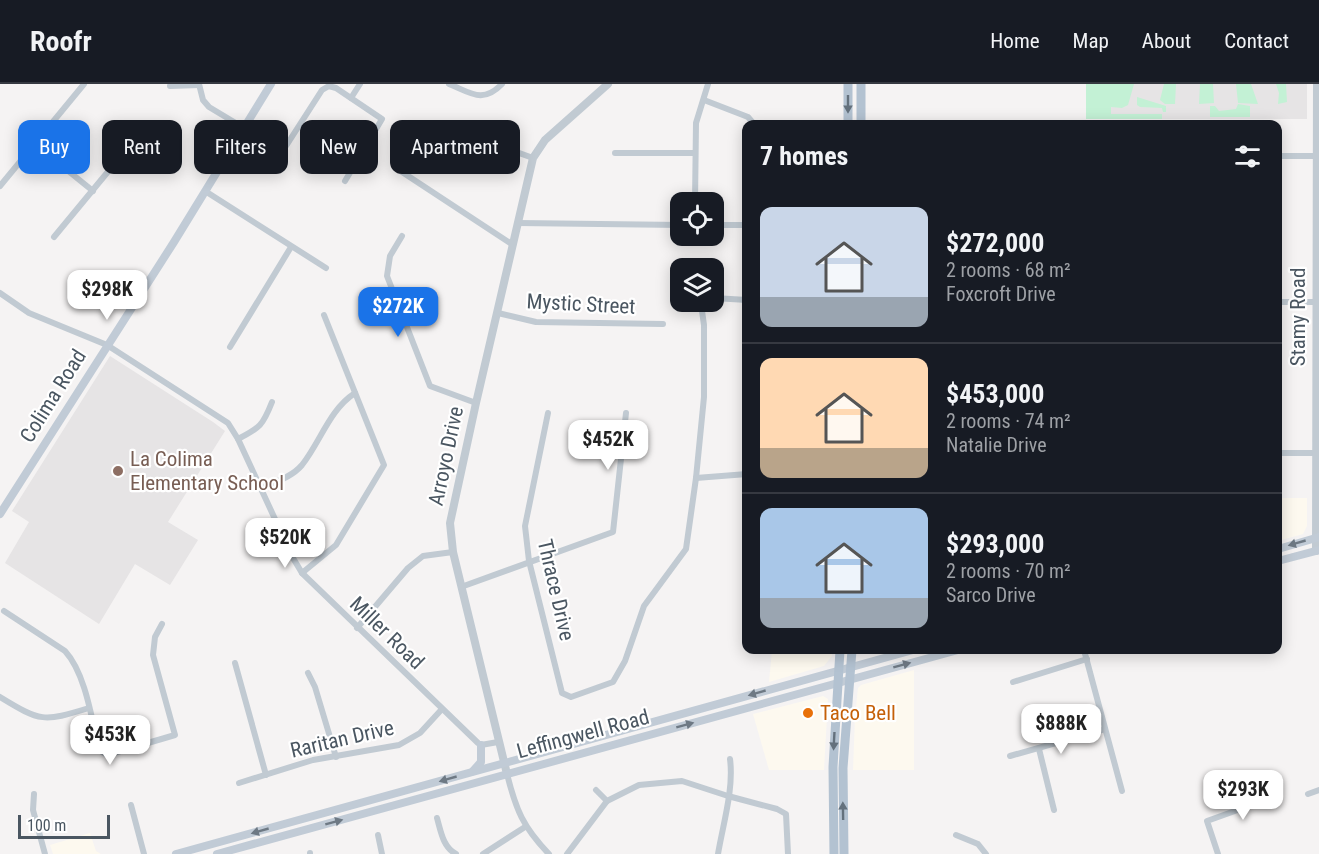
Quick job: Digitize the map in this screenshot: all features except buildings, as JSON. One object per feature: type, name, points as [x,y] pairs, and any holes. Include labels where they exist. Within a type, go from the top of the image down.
[{"type":"main road","name":"Colima Road","points":[[249,120],[271,84]]},
{"type":"main road","points":[[848,84],[848,120]]},
{"type":"main road","points":[[861,84],[861,120]]},
{"type":"main road","name":"Colima Road","points":[[0,514],[216,174]]},
{"type":"main road","points":[[1282,548],[1318,538]]},
{"type":"main road","points":[[1282,560],[1317,550]]},
{"type":"main road","points":[[834,854],[833,767],[840,654]]},
{"type":"main road","points":[[844,854],[843,768],[852,654]]},
{"type":"main road","name":"Leffingwell Road","points":[[176,854],[898,654]]},
{"type":"main road","name":"Leffingwell Road","points":[[217,854],[943,654]]},
{"type":"main road","points":[[472,772],[482,762],[481,745]]},
{"type":"street","points":[[55,120],[84,84]]},
{"type":"street","points":[[351,98],[360,84]]},
{"type":"street","points":[[449,84],[483,96],[493,93],[502,84]]},
{"type":"street","name":"Arroyo Drive","points":[[549,854],[525,827],[514,802],[461,587],[453,552],[450,523],[533,158],[545,140],[608,84]]},
{"type":"street","points":[[695,192],[696,123],[708,84]]},
{"type":"street","name":"Stamy Road","points":[[1317,84],[1317,550]]},
{"type":"street","points":[[171,86],[199,85],[203,100],[209,107],[231,120]]},
{"type":"street","points":[[288,143],[322,90],[329,86],[351,98],[382,119],[345,181]]},
{"type":"street","points":[[704,100],[751,120]]},
{"type":"street","points":[[520,153],[533,158]]},
{"type":"street","points":[[615,153],[695,153]]},
{"type":"street","points":[[1282,156],[1318,156]]},
{"type":"street","points":[[0,186],[18,165]]},
{"type":"street","points":[[72,174],[93,191]]},
{"type":"street","points":[[54,237],[107,174]]},
{"type":"street","points":[[405,174],[513,245]]},
{"type":"street","points":[[205,191],[326,268]]},
{"type":"street","points":[[518,223],[670,225]]},
{"type":"street","points":[[724,225],[742,225]]},
{"type":"street","points":[[402,236],[390,256],[387,276],[430,386],[476,403]]},
{"type":"street","points":[[230,347],[291,247]]},
{"type":"street","points":[[0,304],[3,295]]},
{"type":"street","name":"Miller Road","points":[[3,295],[29,313],[107,345],[228,423],[302,573],[481,745]]},
{"type":"street","points":[[724,299],[742,300]]},
{"type":"street","points":[[1282,302],[1316,302]]},
{"type":"street","points":[[702,312],[704,397],[696,478],[742,474]]},
{"type":"street","name":"Mystic Street","points":[[498,314],[536,322],[663,324]]},
{"type":"street","points":[[302,573],[336,545],[384,465],[324,315]]},
{"type":"street","points":[[261,488],[289,476],[301,466],[341,402],[355,393]]},
{"type":"street","points":[[238,440],[259,429],[272,402]]},
{"type":"street","name":"Thrace Drive","points":[[548,413],[525,526],[530,561],[562,693],[571,698],[613,682],[625,662],[644,606],[686,549],[696,478]]},
{"type":"street","points":[[461,587],[613,532],[626,413]]},
{"type":"street","points":[[1282,453],[1316,453]]},
{"type":"street","points":[[357,628],[408,568],[423,556],[453,552]]},
{"type":"street","points":[[4,611],[65,651],[73,660],[99,750],[107,755],[175,735],[153,655],[155,637],[162,624]]},
{"type":"street","points":[[1085,654],[1122,791]]},
{"type":"street","points":[[1013,682],[1087,659]]},
{"type":"street","points":[[235,663],[266,775]]},
{"type":"street","points":[[308,673],[315,687],[336,757]]},
{"type":"street","points":[[0,697],[30,716],[54,719],[88,708]]},
{"type":"street","name":"Raritan Drive","points":[[239,783],[313,760],[399,745],[420,733],[442,709]]},
{"type":"street","points":[[1010,756],[1106,729]]},
{"type":"street","points":[[481,745],[498,742]]},
{"type":"street","points":[[1039,749],[1054,810]]},
{"type":"street","points":[[718,854],[728,796],[730,759]]},
{"type":"street","points":[[567,854],[607,801],[639,785],[682,781],[777,809],[786,814],[788,854]]},
{"type":"street","points":[[596,790],[607,801]]},
{"type":"street","points":[[1308,794],[1319,790]]},
{"type":"street","points":[[34,794],[33,810],[45,854]]},
{"type":"street","points":[[1218,854],[1207,821],[1271,798]]},
{"type":"street","points":[[131,805],[144,854]]},
{"type":"street","points":[[437,818],[444,842],[450,851],[456,854]]},
{"type":"street","points":[[483,854],[525,827]]},
{"type":"street","points":[[378,835],[382,854]]},
{"type":"street","points":[[956,835],[978,844],[986,854]]},
{"type":"shaded area","points":[[1086,84],[1307,84],[1307,119],[1086,119]]},
{"type":"shaded area","name":"La Colima Elementary School","points":[[110,356],[225,431],[168,522],[198,540],[170,585],[135,564],[99,624],[5,563],[29,522],[12,511]]},
{"type":"shaded area","points":[[1282,498],[1307,498],[1307,526],[1303,534],[1282,540]]},
{"type":"shaded area","points":[[772,654],[832,654],[824,666],[769,682]]},
{"type":"shaded area","points":[[914,670],[914,770],[853,770],[858,688],[861,685]]},
{"type":"shaded area","points":[[823,696],[828,699],[824,770],[769,770],[753,714]]},
{"type":"shaded area","points":[[90,833],[96,851],[101,854],[53,854],[50,845]]},
{"type":"green space","points":[[1086,84],[1134,84],[1128,105],[1122,108],[1111,107],[1111,114],[1162,114],[1162,119],[1086,119]]},
{"type":"green space","points":[[1164,84],[1176,84],[1175,104],[1165,104],[1160,100]]},
{"type":"green space","points":[[1200,84],[1213,84],[1214,103],[1199,104]]},
{"type":"green space","points":[[1236,84],[1251,84],[1258,104],[1238,103]]},
{"type":"green space","points":[[1276,84],[1286,84],[1287,102],[1278,104],[1279,93]]},
{"type":"green space","points":[[1137,97],[1166,106],[1166,112],[1163,112],[1162,108],[1140,107],[1137,105]]},
{"type":"green space","points":[[1238,104],[1250,106],[1250,117],[1210,117],[1210,106],[1215,106],[1219,111],[1236,109]]},
{"type":"place","name":"La Colima Elementary School","points":[[118,471]]},
{"type":"place","name":"Taco Bell","points":[[808,713]]}]
